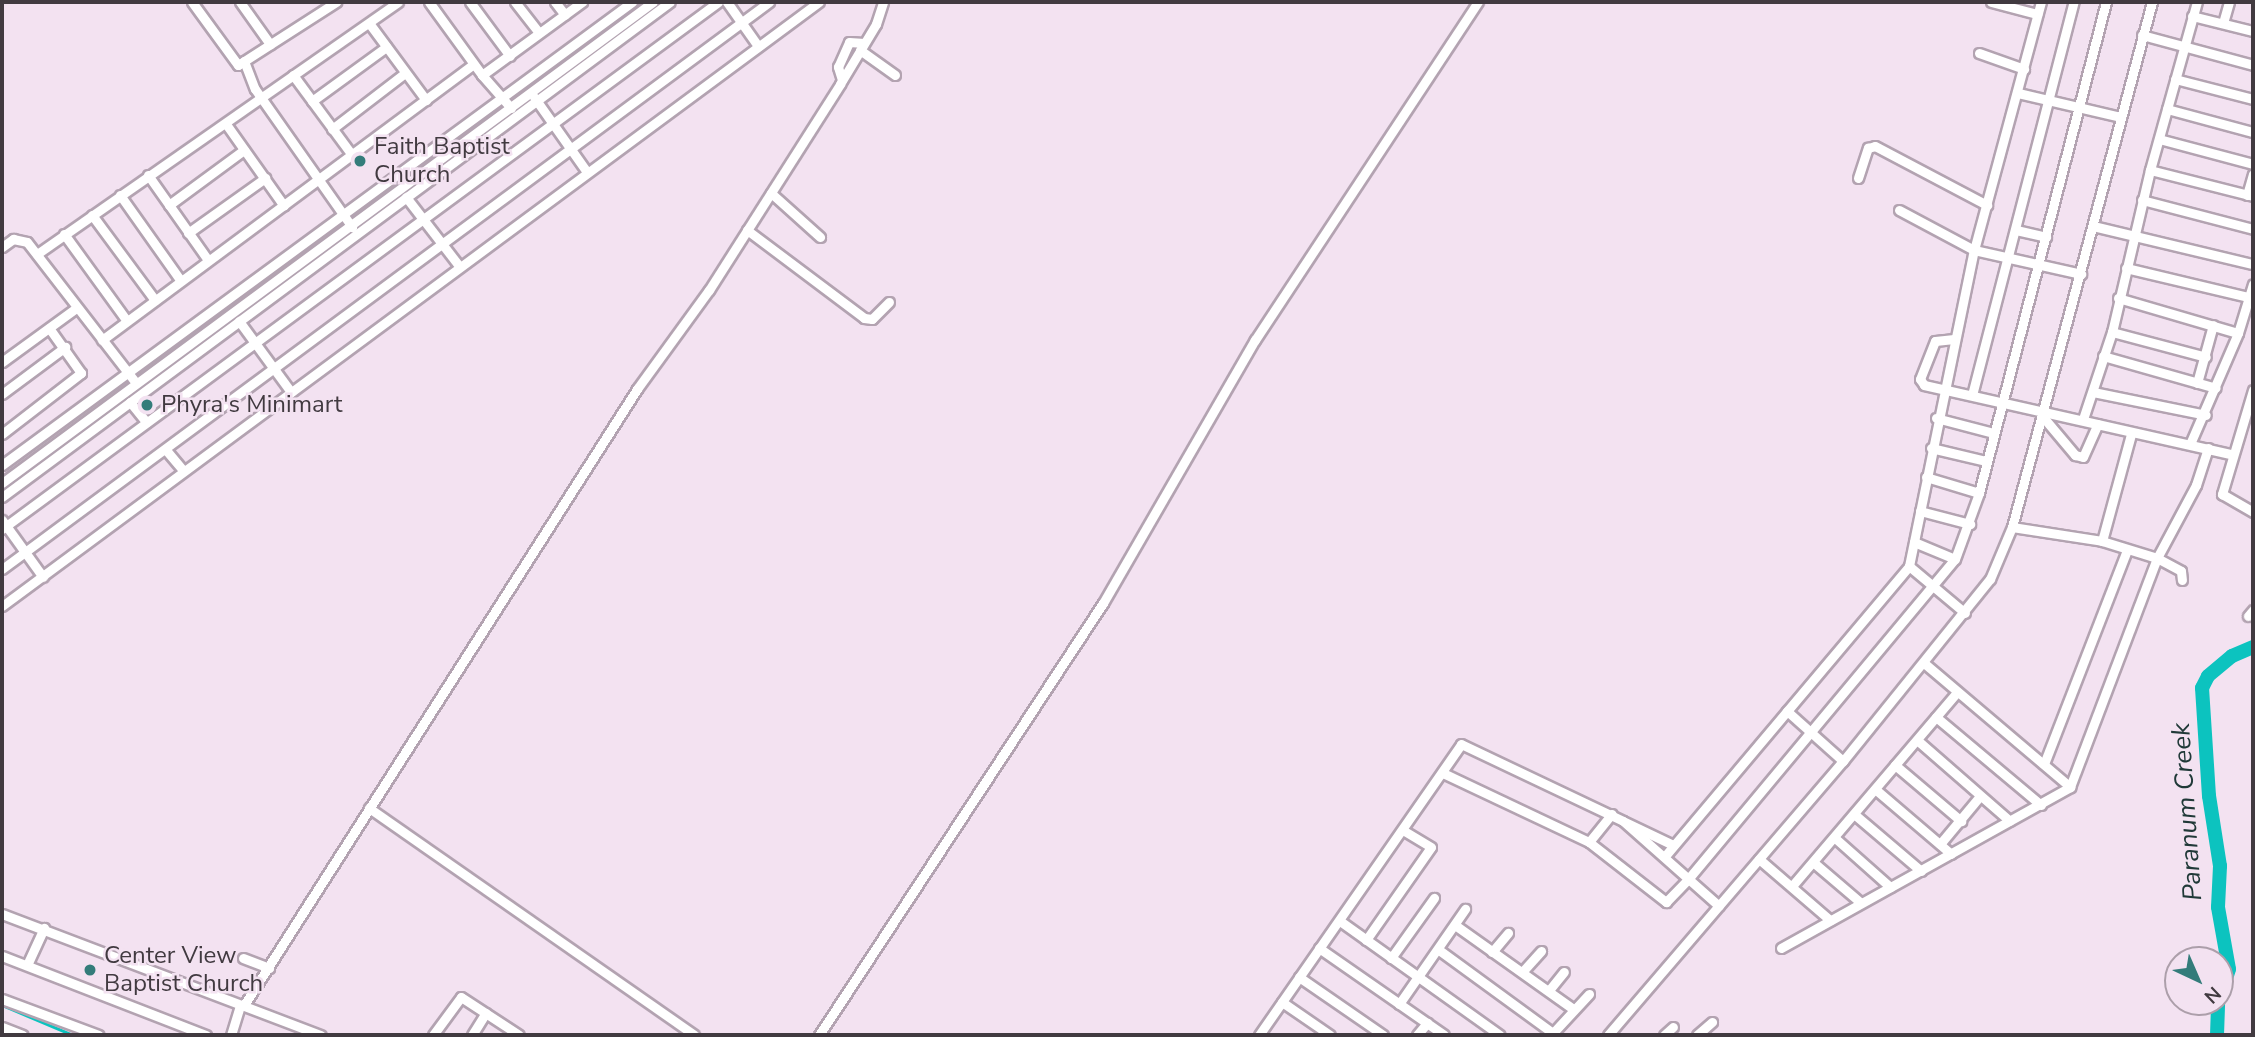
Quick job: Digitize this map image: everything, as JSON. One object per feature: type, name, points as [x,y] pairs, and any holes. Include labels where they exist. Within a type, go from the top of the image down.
[{"type":"street","points":[[192,2],[234,63],[244,61],[335,2]]},
{"type":"street","points":[[240,2],[270,44]]},
{"type":"street","points":[[37,254],[398,2]]},
{"type":"street","points":[[429,2],[473,64],[511,108]]},
{"type":"street","points":[[470,2],[510,56]]},
{"type":"street","points":[[515,2],[539,33]]},
{"type":"street","points":[[555,2],[565,15]]},
{"type":"street","points":[[482,75],[582,2]]},
{"type":"street","points":[[2,465],[632,2]]},
{"type":"street","points":[[2,497],[405,197],[652,2]]},
{"type":"street","points":[[2,483],[511,108],[534,97],[670,2]]},
{"type":"street","points":[[43,577],[3,525],[254,345],[718,2]]},
{"type":"street","points":[[727,2],[758,46]]},
{"type":"street","points":[[2,569],[166,450],[439,243],[570,150],[769,2]]},
{"type":"street","points":[[2,606],[819,2]]},
{"type":"street","points":[[862,46],[883,2]]},
{"type":"street","points":[[819,1035],[1103,603],[1255,340],[1478,2]]},
{"type":"street","points":[[1991,2],[2037,14]]},
{"type":"street","points":[[1665,856],[1909,566],[1936,418],[1974,250],[2018,93],[2040,2]]},
{"type":"street","points":[[1972,395],[2074,2]]},
{"type":"street","points":[[1443,773],[1589,842],[1666,902],[1689,878],[1934,588],[1955,559],[1970,524],[1979,493],[2106,2]]},
{"type":"street","points":[[1608,1035],[1843,761],[1990,579],[2012,527],[2152,2]]},
{"type":"street","points":[[2082,419],[2112,332],[2142,200],[2197,2]]},
{"type":"street","points":[[2223,23],[2229,2]]},
{"type":"street","points":[[2192,16],[2253,31]]},
{"type":"street","points":[[369,23],[426,100]]},
{"type":"street","points":[[2142,36],[2253,65]]},
{"type":"street","points":[[231,1035],[242,1005],[269,968],[637,389],[747,230],[842,80],[838,67],[849,42],[862,46],[895,75]]},
{"type":"street","points":[[312,101],[386,47]]},
{"type":"street","points":[[1979,53],[2024,69]]},
{"type":"street","points":[[244,61],[261,99],[352,227]]},
{"type":"street","points":[[102,340],[473,64]]},
{"type":"street","points":[[332,129],[405,73]]},
{"type":"street","points":[[293,75],[352,155]]},
{"type":"street","points":[[2175,79],[2253,99]]},
{"type":"street","points":[[2018,93],[2121,117]]},
{"type":"street","points":[[534,97],[587,172]]},
{"type":"street","points":[[2167,108],[2253,132]]},
{"type":"street","points":[[226,124],[284,206]]},
{"type":"street","points":[[2159,139],[2253,164]]},
{"type":"street","points":[[1858,178],[1868,148],[1875,146],[1987,205]]},
{"type":"street","points":[[169,205],[244,150]]},
{"type":"street","points":[[2150,170],[2250,195],[2253,174]]},
{"type":"street","points":[[148,175],[208,260]]},
{"type":"street","points":[[188,233],[265,177]]},
{"type":"street","points":[[771,193],[820,237]]},
{"type":"street","points":[[120,195],[181,281]]},
{"type":"street","points":[[405,197],[460,267]]},
{"type":"street","points":[[2142,200],[2253,229]]},
{"type":"street","points":[[1899,210],[1974,250],[2081,274]]},
{"type":"street","points":[[92,215],[155,300]]},
{"type":"street","points":[[2093,226],[2253,264]]},
{"type":"street","points":[[747,230],[864,318],[872,319],[889,302]]},
{"type":"street","points":[[2016,230],[2046,237]]},
{"type":"street","points":[[65,234],[127,321]]},
{"type":"street","points":[[2,247],[17,239],[27,242],[136,383]]},
{"type":"street","points":[[2126,268],[2248,297]]},
{"type":"street","points":[[2190,444],[2206,415],[2238,333],[2253,284]]},
{"type":"street","points":[[2118,298],[2238,333]]},
{"type":"street","points":[[2,362],[76,308]]},
{"type":"street","points":[[239,321],[291,392]]},
{"type":"street","points":[[2197,383],[2213,325]]},
{"type":"street","points":[[2,434],[80,376],[65,347],[49,328]]},
{"type":"street","points":[[2112,332],[2206,357]]},
{"type":"street","points":[[1954,339],[1935,341],[1920,379],[1924,385],[2043,415],[2082,419],[2131,434],[2231,454]]},
{"type":"street","points":[[2,394],[65,347]]},
{"type":"street","points":[[2102,356],[2216,388]]},
{"type":"street","points":[[2253,390],[2231,454],[2222,494],[2253,512]]},
{"type":"street","points":[[2093,392],[2206,415]]},
{"type":"street","points":[[130,402],[146,422]]},
{"type":"street","points":[[2043,415],[2075,455],[2083,457],[2098,424]]},
{"type":"street","points":[[1936,418],[1993,433]]},
{"type":"street","points":[[2102,541],[2131,434]]},
{"type":"street","points":[[1931,448],[1986,461]]},
{"type":"street","points":[[1781,948],[2070,787],[2157,558],[2196,485],[2208,449]]},
{"type":"street","points":[[166,450],[183,470]]},
{"type":"street","points":[[1926,477],[1979,493]]},
{"type":"street","points":[[1920,511],[1970,524]]},
{"type":"street","points":[[2012,527],[2102,541],[2157,558],[2181,571],[2182,580]]},
{"type":"street","points":[[1914,542],[1955,559]]},
{"type":"street","points":[[2044,764],[2127,550]]},
{"type":"street","points":[[1909,566],[1965,613]]},
{"type":"street","points":[[1924,663],[2070,787]]},
{"type":"street","points":[[1791,886],[1835,838],[1957,692]]},
{"type":"street","points":[[1787,711],[1843,761]]},
{"type":"street","points":[[1936,717],[2040,805]]},
{"type":"street","points":[[1917,740],[2010,821]]},
{"type":"street","points":[[1262,1034],[1461,744],[1673,845]]},
{"type":"street","points":[[1895,765],[1961,821]]},
{"type":"street","points":[[1875,789],[1951,854]]},
{"type":"street","points":[[1940,844],[1980,796]]},
{"type":"street","points":[[369,808],[694,1035]]},
{"type":"street","points":[[1589,842],[1612,814]]},
{"type":"street","points":[[1854,814],[1921,871]]},
{"type":"street","points":[[1623,821],[1719,906]]},
{"type":"street","points":[[1366,940],[1431,847],[1403,830]]},
{"type":"street","points":[[1835,838],[1890,887]]},
{"type":"street","points":[[1759,859],[1830,920]]},
{"type":"street","points":[[1813,862],[1861,902]]},
{"type":"street","points":[[1391,958],[1434,898]]},
{"type":"street","points":[[1399,1004],[1420,978],[1465,909]]},
{"type":"street","points":[[2,914],[321,1035]]},
{"type":"street","points":[[1340,921],[1500,1035]]},
{"type":"street","points":[[1455,925],[1550,989],[1573,1009]]},
{"type":"street","points":[[27,965],[44,928]]},
{"type":"street","points":[[1492,952],[1508,933]]},
{"type":"street","points":[[1319,948],[1444,1035]]},
{"type":"street","points":[[1438,950],[1552,1034],[1589,994]]},
{"type":"street","points":[[1523,971],[1541,951]]},
{"type":"street","points":[[2,956],[206,1035]]},
{"type":"street","points":[[243,958],[269,968]]},
{"type":"street","points":[[1550,989],[1564,972]]},
{"type":"street","points":[[1299,977],[1383,1035]]},
{"type":"street","points":[[433,1035],[459,997],[512,1033]]},
{"type":"street","points":[[2,999],[99,1035]]},
{"type":"street","points":[[1282,1002],[1331,1035]]},
{"type":"street","points":[[472,1035],[486,1013]]},
{"type":"street","points":[[1697,1035],[1713,1022]]},
{"type":"street","points":[[1418,1035],[1427,1023]]},
{"type":"street","points":[[2,1027],[23,1035]]},
{"type":"waterway","name":"Paranum Creek","points":[[2225,946],[2218,907],[2220,866],[2209,796],[2202,688],[2208,676],[2232,656],[2253,647]]},
{"type":"waterway","points":[[2,1005],[73,1035]]},
{"type":"waterway","name":"Paranum Creek","points":[[2217,1035],[2218,1016]]},
{"type":"place","name":"Faith Baptist Church","points":[[360,161]]},
{"type":"place","name":"Phyra's Minimart","points":[[147,405]]},
{"type":"place","name":"Center View Baptist Church","points":[[90,970]]}]
